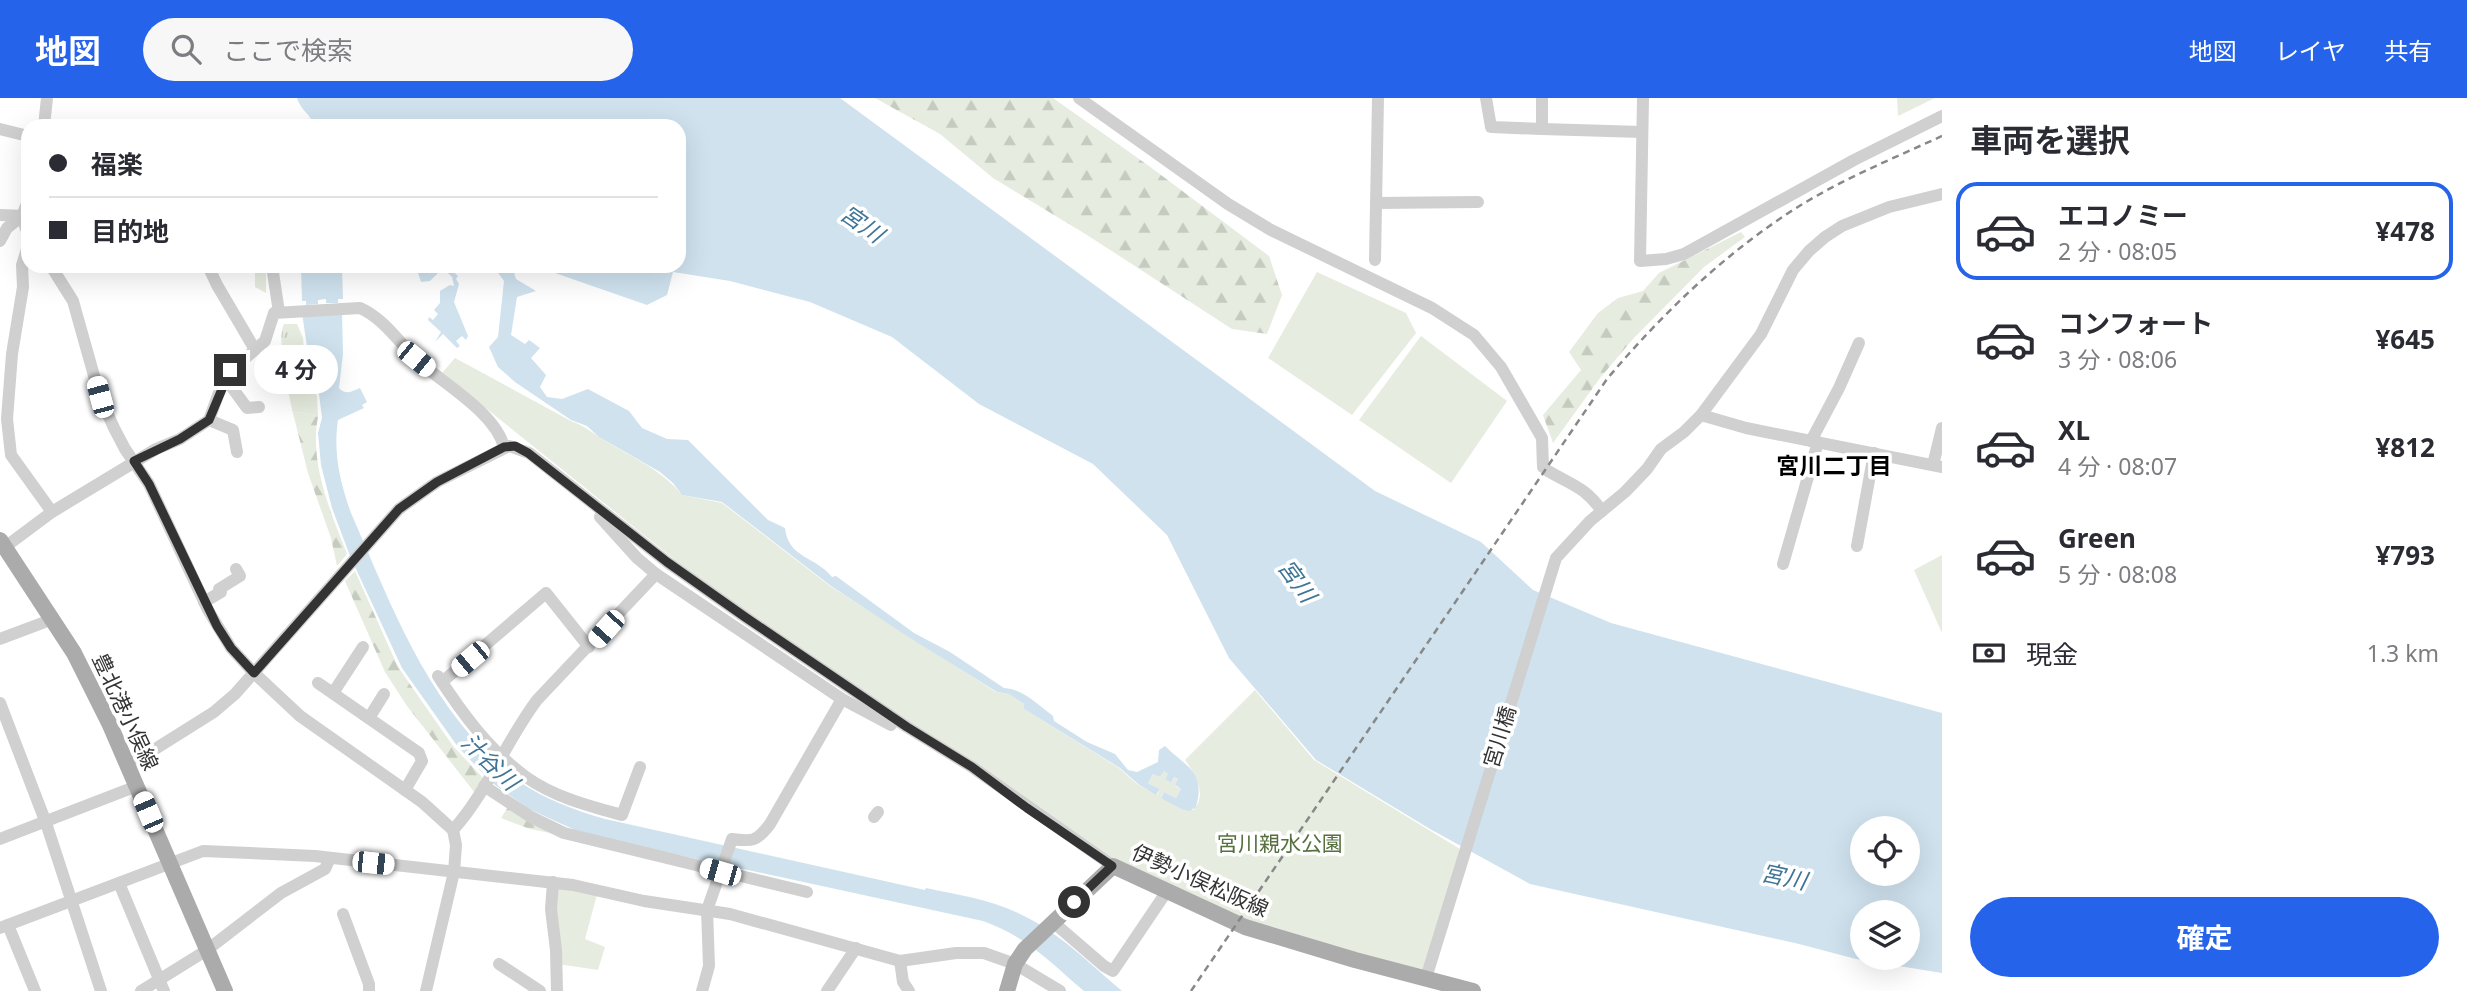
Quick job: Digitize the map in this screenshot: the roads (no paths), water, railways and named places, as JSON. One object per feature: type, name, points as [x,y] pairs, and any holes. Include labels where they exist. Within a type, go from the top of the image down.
[{"type":"main road","name":"豊北港小俣線","points":[[3,544],[74,653],[128,765],[225,991]]},
{"type":"main road","name":"伊勢小俣松阪線","points":[[1007,991],[1015,964],[1025,949],[1112,866],[1245,927],[1428,971],[1473,991]]},
{"type":"street","points":[[45,119],[47,98]]},
{"type":"street","points":[[1079,98],[1228,204],[1271,230],[1432,308],[1474,335],[1501,367],[1542,438],[1545,469],[1574,483],[1593,499],[1602,511]]},
{"type":"street","points":[[1375,260],[1378,98]]},
{"type":"street","points":[[1486,98],[1491,127],[1642,132]]},
{"type":"street","points":[[1542,98],[1542,129]]},
{"type":"street","points":[[1643,98],[1640,261],[1684,254],[1854,160],[1942,116]]},
{"type":"street","points":[[0,129],[21,134]]},
{"type":"street","name":"宮川橋","points":[[1428,971],[1556,558],[1590,521],[1625,492],[1661,449],[1701,415],[1761,334],[1793,270],[1825,236],[1889,207],[1942,194]]},
{"type":"street","points":[[1376,203],[1478,202]]},
{"type":"street","points":[[0,215],[21,216]]},
{"type":"street","points":[[0,241],[3,234],[21,219]]},
{"type":"street","points":[[22,273],[23,286],[3,419],[11,455],[52,512]]},
{"type":"street","points":[[55,273],[73,301],[100,397],[125,449],[149,484],[204,602],[231,648],[300,716],[422,802],[453,830],[456,845],[454,872],[426,991]]},
{"type":"street","points":[[211,273],[254,348]]},
{"type":"street","points":[[273,273],[279,312]]},
{"type":"street","points":[[3,544],[134,461],[180,439],[209,420],[225,377],[254,348],[265,341],[272,316],[279,312],[360,308],[374,317],[416,359],[473,405],[501,435],[504,447]]},
{"type":"street","points":[[1783,564],[1815,441],[1859,343]]},
{"type":"street","points":[[225,377],[247,408],[259,407]]},
{"type":"street","points":[[1701,415],[1746,428],[1938,466],[1942,428]]},
{"type":"street","points":[[209,420],[233,429],[237,453]]},
{"type":"street","points":[[128,765],[214,712],[235,694],[399,509],[426,488],[504,447],[515,446],[528,453],[667,562],[907,727],[972,767],[1112,866]]},
{"type":"street","points":[[1857,546],[1874,453]]},
{"type":"street","points":[[592,502],[595,511],[637,558],[656,573],[842,699],[893,725],[907,727]]},
{"type":"street","points":[[204,602],[221,593],[219,589],[240,576],[236,569]]},
{"type":"street","points":[[453,830],[474,804],[520,722],[537,700],[656,573]]},
{"type":"street","points":[[589,647],[547,593],[440,679],[468,721],[502,758],[542,786],[583,804],[622,815],[640,767]]},
{"type":"street","points":[[0,639],[53,619]]},
{"type":"street","points":[[333,693],[363,647]]},
{"type":"street","points":[[318,683],[422,757],[405,790]]},
{"type":"street","points":[[369,718],[384,694]]},
{"type":"street","points":[[702,991],[709,966],[708,910],[732,839],[747,841],[759,838],[770,824],[842,699]]},
{"type":"street","points":[[0,703],[46,823],[102,991]]},
{"type":"street","points":[[485,784],[531,817],[564,833],[807,892]]},
{"type":"street","points":[[0,839],[137,786]]},
{"type":"street","points":[[35,991],[4,927],[193,854],[211,850],[330,858],[553,882],[644,901],[708,910],[900,961],[972,951],[1015,964],[1060,991]]},
{"type":"street","points":[[141,991],[162,985],[281,893],[326,869],[330,858]]},
{"type":"street","points":[[553,882],[551,909],[557,991]]},
{"type":"street","points":[[119,883],[162,985]]},
{"type":"street","points":[[1051,923],[1113,971],[1167,891]]},
{"type":"street","points":[[343,914],[369,984],[369,991]]},
{"type":"street","points":[[827,991],[856,948]]},
{"type":"street","points":[[900,961],[903,982],[909,991]]},
{"type":"street","points":[[499,964],[540,991]]},
{"type":"water","name":"宮川","points":[[297,98],[840,98],[1375,491],[1481,542],[1533,590],[1611,623],[1942,713],[1942,973],[1920,969],[1920,900],[1850,900],[1850,957],[1530,884],[1430,829],[1316,760],[1229,658],[1167,535],[1093,464],[979,404],[892,337],[810,302],[730,281],[679,273],[686,273],[686,119],[311,119]]},
{"type":"water","points":[[301,273],[342,273],[343,299],[338,299],[338,303],[326,303],[326,299],[318,300],[318,304],[306,305],[306,301],[302,301]]},
{"type":"water","points":[[418,273],[438,273],[430,281],[421,282]]},
{"type":"water","points":[[448,273],[458,276],[456,279],[459,284],[454,302],[468,336],[466,340],[462,336],[456,341],[460,346],[457,348],[443,334],[435,342],[441,332],[428,320],[429,317],[433,320],[438,314],[434,310],[440,303],[440,291],[450,285],[454,286]]},
{"type":"water","points":[[498,273],[514,273],[516,279],[536,291],[517,297],[511,335],[525,344],[529,340],[540,348],[531,358],[546,375],[540,387],[547,397],[562,399],[588,389],[629,411],[642,428],[667,439],[688,440],[768,520],[785,528],[787,538],[797,551],[914,633],[950,652],[1004,688],[1018,691],[1030,698],[1053,716],[1054,721],[1087,742],[1115,754],[1128,770],[1137,772],[1158,762],[1159,750],[1165,746],[1187,765],[1196,777],[1196,807],[1190,811],[1181,809],[1161,798],[1164,792],[1176,798],[1181,789],[1175,785],[1178,779],[1174,777],[1171,783],[1165,779],[1168,774],[1164,771],[1160,777],[1153,774],[1148,783],[1160,789],[1156,795],[1120,768],[1024,709],[1024,704],[1009,694],[997,692],[831,586],[722,502],[682,495],[660,472],[599,437],[587,426],[571,420],[515,382],[498,367],[489,347],[498,337],[504,281]]},
{"type":"water","points":[[555,273],[673,273],[667,295],[647,305]]},
{"type":"water","name":"汁谷川","points":[[342,311],[343,354],[339,388],[347,392],[360,388],[367,402],[362,405],[364,408],[338,420],[338,467],[351,513],[398,620],[435,688],[483,749],[512,776],[557,802],[605,819],[1001,906],[1051,932],[1122,991],[1084,991],[1025,942],[983,921],[637,846],[575,830],[529,809],[491,782],[458,747],[402,668],[350,556],[332,508],[321,465],[318,433],[322,418],[319,394],[311,374],[302,313]]},
{"type":"railway","points":[[1191,991],[1607,379],[1628,355],[1694,287],[1767,228],[1829,189],[1942,136]]},
{"type":"district","name":"宮川二丁目","points":[[1834,466]]},
{"type":"park label","name":"宮川親水公園","points":[[1280,844]]}]
